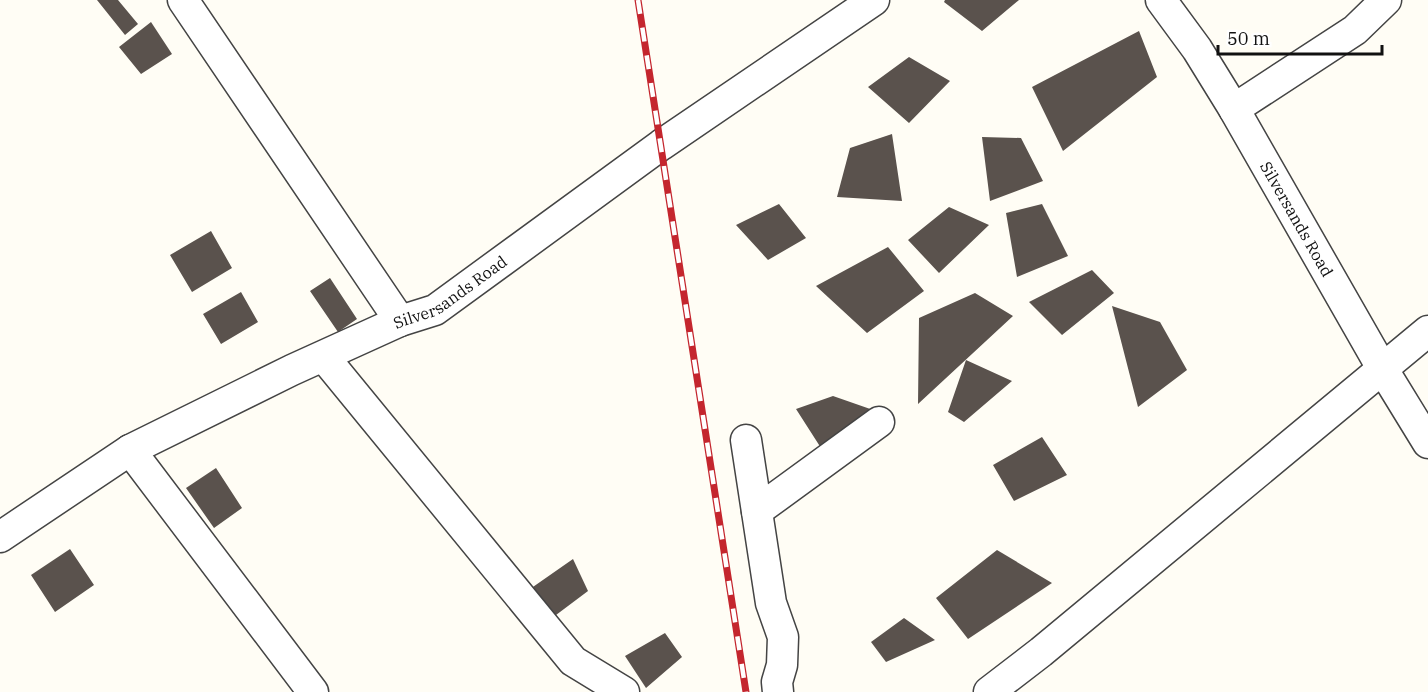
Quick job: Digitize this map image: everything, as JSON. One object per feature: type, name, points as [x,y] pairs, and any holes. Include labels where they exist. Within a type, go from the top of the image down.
[{"type":"street","points":[[183,0],[400,321]]},
{"type":"street","name":"Silversands Road","points":[[1161,0],[1197,49],[1234,109],[1382,368],[1428,442]]},
{"type":"street","points":[[1234,109],[1356,30],[1386,0]]},
{"type":"street","name":"Silversands Road","points":[[0,537],[130,450],[292,370],[400,321],[435,310],[661,145],[866,2]]},
{"type":"street","points":[[989,692],[1428,331]]},
{"type":"street","points":[[324,357],[573,661],[624,692]]},
{"type":"street","points":[[757,512],[879,422]]},
{"type":"street","points":[[746,440],[771,603],[783,637],[782,665],[777,682],[778,692]]},
{"type":"street","points":[[130,450],[313,692]]},
{"type":"building","points":[[97,0],[118,0],[138,24],[125,35]]},
{"type":"building","points":[[945,0],[1019,0],[982,31],[944,2]]},
{"type":"building","points":[[151,22],[172,54],[141,74],[119,47]]},
{"type":"building","points":[[1139,31],[1157,77],[1063,151],[1032,87]]},
{"type":"building","points":[[909,57],[950,81],[909,123],[868,87]]},
{"type":"building","points":[[892,134],[902,201],[837,197],[850,148]]},
{"type":"building","points":[[982,137],[1021,138],[1043,181],[990,201]]},
{"type":"building","points":[[779,204],[806,238],[768,260],[736,225]]},
{"type":"building","points":[[1042,204],[1068,256],[1017,277],[1006,213]]},
{"type":"building","points":[[949,207],[989,225],[939,273],[908,240]]},
{"type":"building","points":[[211,231],[232,268],[192,292],[170,255]]},
{"type":"building","points":[[888,247],[924,291],[867,333],[816,286]]},
{"type":"building","points":[[1092,270],[1114,293],[1062,335],[1029,302]]},
{"type":"building","points":[[330,278],[357,319],[338,332],[310,291]]},
{"type":"building","points":[[241,292],[258,322],[221,344],[203,314]]},
{"type":"building","points":[[975,293],[1013,316],[918,404],[919,318]]},
{"type":"building","points":[[1112,306],[1160,322],[1187,370],[1138,407]]},
{"type":"building","points":[[966,360],[1012,381],[964,422],[948,412]]},
{"type":"building","points":[[833,396],[876,411],[821,448],[796,409]]},
{"type":"building","points":[[1042,437],[1067,475],[1014,501],[993,465]]},
{"type":"building","points":[[216,468],[242,508],[214,528],[186,488]]},
{"type":"building","points":[[70,549],[94,585],[55,612],[31,575]]},
{"type":"building","points":[[997,550],[1052,583],[968,639],[936,598]]},
{"type":"building","points":[[573,559],[588,591],[548,621],[530,589]]},
{"type":"building","points":[[904,618],[935,640],[886,662],[871,642]]},
{"type":"building","points":[[665,633],[682,657],[646,688],[625,656]]},
{"type":"railway","points":[[638,0],[746,692]]}]
